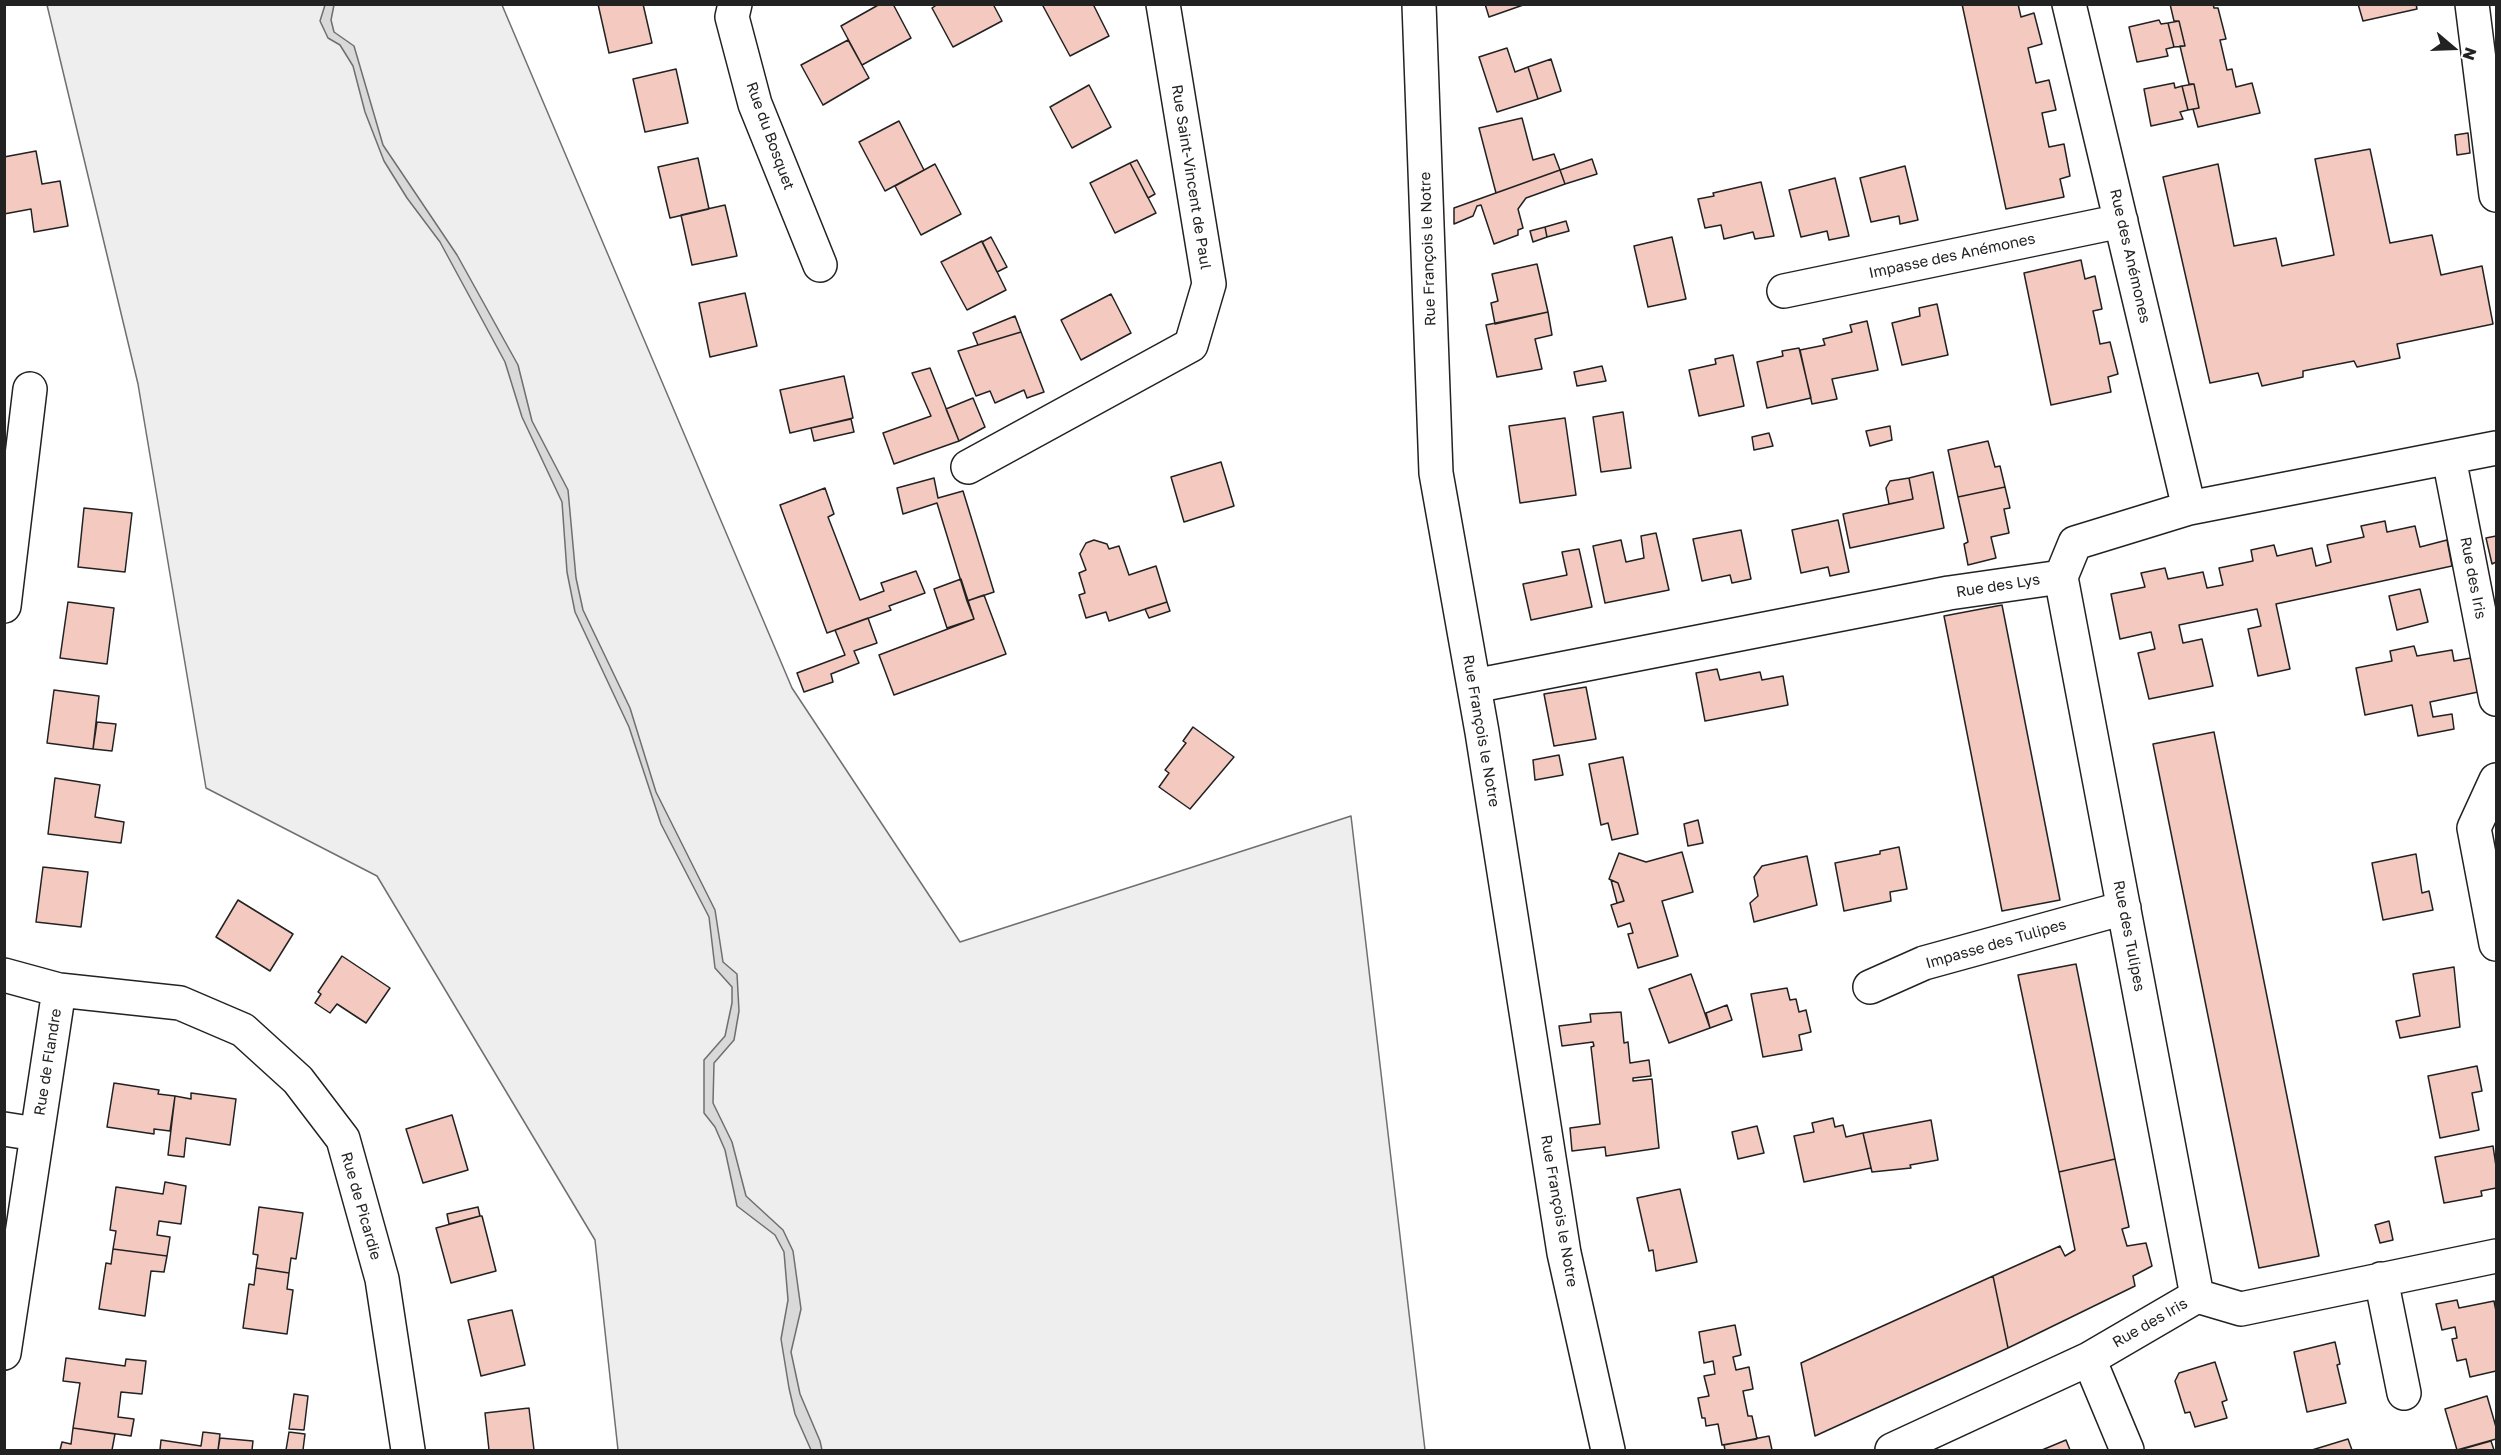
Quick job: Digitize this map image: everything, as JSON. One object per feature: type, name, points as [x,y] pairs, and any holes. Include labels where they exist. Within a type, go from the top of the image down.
[{"type":"street","name":"Rue du Bosquet","points":[[735,4],[732,17],[755,104],[820,265]]},
{"type":"street","name":"Rue Saint-Vincent de Paul","points":[[968,467],[1191,345],[1209,284],[1163,4]]},
{"type":"street","name":"Rue François le Notre","points":[[1419,4],[1436,473],[1474,686],[1564,1253],[1608,1450]]},
{"type":"street","name":"Rue des Anémones","points":[[2069,4],[2189,508]]},
{"type":"street","points":[[2472,4],[2496,195]]},
{"type":"street","name":"Impasse des Anémones","points":[[1784,291],[2121,221]]},
{"type":"street","points":[[4,606],[30,389]]},
{"type":"street","name":"Rue des Lys","points":[[1474,686],[1938,596],[2061,577],[2075,543],[2189,508],[2496,448]]},
{"type":"street","name":"Rue des Iris","points":[[2449,458],[2496,699]]},
{"type":"street","name":"Rue des Tulipes","points":[[2061,577],[2197,1296]]},
{"type":"street","points":[[2496,780],[2474,828],[2489,869],[2496,944]]},
{"type":"street","name":"Impasse des Tulipes","points":[[1870,987],[1924,963],[2124,908]]},
{"type":"street","name":"Rue de Picardie","points":[[4,975],[59,990],[180,1003],[243,1030],[298,1080],[343,1139],[382,1279],[408,1450]]},
{"type":"street","name":"Rue de Flandre","points":[[4,1353],[59,990]]},
{"type":"street","name":"Rue de Flandre","points":[[4,1129],[36,1134]]},
{"type":"street","name":"Rue des Iris","points":[[1892,1450],[2089,1359],[2197,1296],[2241,1309],[2496,1257]]},
{"type":"street","points":[[2381,1279],[2404,1393]]},
{"type":"street","points":[[2089,1359],[2127,1450]]},
{"type":"shaded area","points":[[47,5],[502,5],[792,688],[960,942],[1351,816],[1425,1450],[618,1450],[595,1240],[377,876],[206,788],[138,384]]},
{"type":"shaded area","points":[[325,5],[334,5],[331,20],[334,32],[354,46],[383,145],[457,255],[518,365],[532,421],[568,490],[576,578],[583,610],[630,708],[656,792],[715,910],[723,962],[737,974],[739,1011],[734,1040],[714,1063],[713,1103],[732,1142],[746,1196],[783,1230],[793,1251],[801,1309],[791,1352],[800,1394],[822,1450],[811,1450],[795,1414],[789,1388],[781,1339],[788,1300],[784,1252],[775,1235],[737,1206],[725,1150],[715,1127],[704,1113],[704,1060],[725,1036],[732,1003],[732,987],[715,968],[709,917],[661,824],[629,727],[575,612],[567,572],[562,502],[522,417],[505,362],[440,242],[407,198],[384,161],[365,112],[353,66],[340,45],[328,38],[320,21]]},
{"type":"building","points":[[598,4],[643,4],[652,43],[609,53]]},
{"type":"building","points":[[880,4],[893,4],[911,38],[862,65],[841,26]]},
{"type":"building","points":[[938,4],[993,4],[1002,21],[953,47],[932,8]]},
{"type":"building","points":[[1045,4],[1093,4],[1109,36],[1070,56],[1043,6]]},
{"type":"building","points":[[1485,4],[1526,4],[1489,17]]},
{"type":"building","points":[[1962,4],[2018,4],[2021,17],[2034,13],[2042,44],[2028,48],[2036,83],[2049,80],[2056,110],[2042,113],[2049,147],[2064,144],[2070,176],[2060,179],[2064,197],[2006,209]]},
{"type":"building","points":[[2170,4],[2213,4],[2214,8],[2218,8],[2226,39],[2220,40],[2227,70],[2232,69],[2236,87],[2252,83],[2260,113],[2198,127],[2193,109],[2199,108],[2194,84],[2189,84],[2180,46],[2185,46],[2179,21],[2174,21]]},
{"type":"building","points":[[2358,4],[2416,4],[2417,9],[2363,21]]},
{"type":"building","points":[[2159,20],[2161,24],[2168,23],[2174,47],[2166,49],[2168,56],[2137,62],[2129,27]]},
{"type":"building","points":[[2179,21],[2185,46],[2174,47],[2168,23]]},
{"type":"building","points":[[848,40],[869,78],[823,105],[801,65]]},
{"type":"building","points":[[1507,48],[1515,72],[1528,67],[1538,99],[1497,112],[1479,57]]},
{"type":"building","points":[[1551,59],[1561,91],[1538,99],[1528,67]]},
{"type":"building","points":[[676,69],[688,123],[645,132],[633,79]]},
{"type":"building","points":[[2174,83],[2175,88],[2182,86],[2188,110],[2180,112],[2183,119],[2151,126],[2144,89]]},
{"type":"building","points":[[2194,84],[2199,108],[2188,110],[2182,86]]},
{"type":"building","points":[[1089,85],[1111,127],[1072,148],[1050,107]]},
{"type":"building","points":[[1522,118],[1533,160],[1554,154],[1560,170],[1496,193],[1479,128]]},
{"type":"building","points":[[899,121],[924,170],[885,191],[859,142]]},
{"type":"building","points":[[2468,133],[2470,153],[2457,155],[2455,135]]},
{"type":"building","points":[[2370,149],[2390,243],[2432,235],[2441,275],[2482,266],[2493,324],[2397,344],[2400,358],[2357,367],[2354,361],[2303,371],[2303,377],[2262,386],[2258,373],[2210,383],[2163,177],[2218,164],[2234,246],[2276,238],[2282,266],[2334,255],[2315,159]]},
{"type":"building","points":[[36,151],[42,184],[60,181],[68,226],[34,232],[31,209],[4,214],[4,157]]},
{"type":"building","points":[[698,158],[709,209],[670,218],[658,167]]},
{"type":"building","points":[[1592,159],[1597,174],[1565,184],[1560,170]]},
{"type":"building","points":[[1137,160],[1155,194],[1148,198],[1130,163]]},
{"type":"building","points":[[1130,163],[1156,213],[1115,233],[1090,183]]},
{"type":"building","points":[[935,164],[961,214],[921,235],[895,186]]},
{"type":"building","points":[[1905,166],[1918,220],[1900,224],[1899,216],[1871,222],[1860,178]]},
{"type":"building","points":[[1560,170],[1565,184],[1526,198],[1518,209],[1523,228],[1518,230],[1518,235],[1494,244],[1481,205],[1477,206],[1473,216],[1454,224],[1454,208]]},
{"type":"building","points":[[1835,178],[1849,236],[1829,240],[1827,231],[1801,237],[1789,190]]},
{"type":"building","points":[[1761,182],[1774,236],[1755,239],[1753,232],[1724,239],[1721,225],[1705,228],[1698,199],[1714,196],[1713,193]]},
{"type":"building","points":[[725,205],[737,256],[692,265],[681,215]]},
{"type":"building","points":[[1566,221],[1569,231],[1547,237],[1545,227]]},
{"type":"building","points":[[1545,227],[1547,237],[1533,242],[1530,231]]},
{"type":"building","points":[[991,237],[1007,267],[997,272],[982,242]]},
{"type":"building","points":[[1672,237],[1686,299],[1648,307],[1634,246]]},
{"type":"building","points":[[982,241],[1006,290],[967,310],[941,262]]},
{"type":"building","points":[[2081,260],[2085,279],[2095,276],[2102,309],[2093,311],[2100,344],[2110,342],[2118,374],[2108,377],[2111,392],[2051,405],[2024,273]]},
{"type":"building","points":[[1537,264],[1548,312],[1495,324],[1491,303],[1498,301],[1492,274]]},
{"type":"building","points":[[745,293],[757,346],[710,357],[699,303]]},
{"type":"building","points":[[1111,294],[1131,333],[1081,360],[1061,320]]},
{"type":"building","points":[[1937,304],[1948,355],[1902,365],[1892,323],[1920,316],[1919,308]]},
{"type":"building","points":[[1548,312],[1552,335],[1535,339],[1542,369],[1497,377],[1486,325]]},
{"type":"building","points":[[1015,316],[1021,332],[978,345],[973,333]]},
{"type":"building","points":[[1867,321],[1878,370],[1832,379],[1837,399],[1812,404],[1800,350],[1825,345],[1823,339],[1852,332],[1850,325]]},
{"type":"building","points":[[1021,332],[1044,392],[1027,398],[1024,390],[995,403],[990,391],[976,396],[958,351]]},
{"type":"building","points":[[1799,348],[1811,398],[1767,408],[1757,362],[1783,356],[1782,351]]},
{"type":"building","points":[[1733,355],[1744,406],[1699,416],[1689,370],[1716,364],[1715,359]]},
{"type":"building","points":[[1602,366],[1606,381],[1577,386],[1574,372]]},
{"type":"building","points":[[930,368],[959,441],[894,464],[883,433],[931,416],[912,373]]},
{"type":"building","points":[[844,376],[853,418],[790,433],[780,390]]},
{"type":"building","points":[[973,398],[985,427],[959,441],[946,409]]},
{"type":"building","points":[[1623,412],[1631,468],[1601,472],[1593,417]]},
{"type":"building","points":[[1565,418],[1576,495],[1520,503],[1509,426]]},
{"type":"building","points":[[851,419],[854,432],[814,441],[811,428]]},
{"type":"building","points":[[1890,426],[1892,440],[1870,446],[1866,431]]},
{"type":"building","points":[[1769,433],[1773,446],[1754,450],[1752,437]]},
{"type":"building","points":[[1988,441],[1995,467],[2000,466],[2005,487],[1958,497],[1948,450]]},
{"type":"building","points":[[1221,462],[1234,506],[1184,522],[1171,477]]},
{"type":"building","points":[[1933,472],[1944,528],[1850,548],[1843,514],[1913,499],[1909,478]]},
{"type":"building","points":[[934,478],[938,498],[963,491],[994,592],[967,601],[937,503],[903,514],[897,488]]},
{"type":"building","points":[[1909,478],[1913,499],[1889,504],[1886,488],[1890,481]]},
{"type":"building","points":[[2005,487],[2010,508],[2004,509],[2009,533],[1991,537],[1996,558],[1968,565],[1964,544],[1968,542],[1958,497]]},
{"type":"building","points":[[825,488],[834,514],[828,517],[860,600],[884,591],[881,583],[916,571],[925,593],[889,606],[891,610],[827,633],[780,505]]},
{"type":"building","points":[[84,508],[132,513],[125,572],[78,567]]},
{"type":"building","points":[[1838,520],[1849,572],[1830,576],[1828,567],[1801,573],[1792,530]]},
{"type":"building","points":[[2385,521],[2387,532],[2415,526],[2420,547],[2447,540],[2452,566],[2276,604],[2290,669],[2258,676],[2248,629],[2261,626],[2257,609],[2179,625],[2183,643],[2202,639],[2213,686],[2149,699],[2138,653],[2155,649],[2151,632],[2120,639],[2111,594],[2145,587],[2141,573],[2165,568],[2168,579],[2203,572],[2207,588],[2223,585],[2219,568],[2253,561],[2251,550],[2274,545],[2277,556],[2312,548],[2316,566],[2331,562],[2327,545],[2364,537],[2361,526]]},
{"type":"building","points":[[1741,530],[1751,579],[1732,583],[1730,575],[1702,581],[1693,539]]},
{"type":"building","points":[[1656,533],[1669,590],[1605,603],[1593,546],[1621,540],[1626,562],[1644,558],[1641,536]]},
{"type":"building","points":[[2496,536],[2496,562],[2492,564],[2486,538]]},
{"type":"building","points":[[1094,540],[1107,544],[1109,549],[1119,546],[1129,575],[1156,566],[1167,602],[1109,621],[1106,612],[1086,618],[1079,595],[1085,593],[1079,573],[1086,570],[1080,554],[1086,543]]},
{"type":"building","points":[[1579,549],[1592,607],[1531,620],[1523,584],[1567,575],[1562,552]]},
{"type":"building","points":[[961,579],[974,619],[947,628],[934,589]]},
{"type":"building","points":[[2420,589],[2428,622],[2397,630],[2389,596]]},
{"type":"building","points":[[984,595],[1006,654],[894,695],[879,655],[974,619],[967,601]]},
{"type":"building","points":[[68,602],[114,608],[107,664],[60,658]]},
{"type":"building","points":[[1167,602],[1170,611],[1149,618],[1145,609]]},
{"type":"building","points":[[2002,605],[2060,900],[2002,911],[1944,616]]},
{"type":"building","points":[[868,618],[877,643],[854,651],[859,663],[831,674],[833,682],[804,692],[797,673],[845,655],[835,630]]},
{"type":"building","points":[[2414,646],[2417,656],[2452,650],[2454,661],[2471,658],[2478,692],[2430,702],[2433,717],[2452,714],[2454,729],[2418,736],[2412,705],[2365,715],[2356,668],[2392,661],[2390,651]]},
{"type":"building","points":[[1717,669],[1720,680],[1760,672],[1762,680],[1783,676],[1788,705],[1705,721],[1696,673]]},
{"type":"building","points":[[1586,687],[1596,739],[1554,746],[1544,694]]},
{"type":"building","points":[[54,690],[99,696],[93,749],[47,743]]},
{"type":"building","points":[[97,722],[116,724],[112,751],[93,749]]},
{"type":"building","points":[[1193,727],[1234,757],[1190,809],[1159,787],[1169,773],[1165,770],[1186,743],[1183,741]]},
{"type":"building","points":[[2214,732],[2319,1256],[2259,1268],[2153,744]]},
{"type":"building","points":[[1559,755],[1563,775],[1535,780],[1533,760]]},
{"type":"building","points":[[1623,757],[1638,834],[1612,840],[1608,823],[1601,825],[1589,764]]},
{"type":"building","points":[[55,778],[100,785],[95,817],[124,822],[121,843],[48,834]]},
{"type":"building","points":[[1698,820],[1703,843],[1688,846],[1684,824]]},
{"type":"building","points":[[1899,847],[1907,889],[1890,892],[1891,901],[1844,911],[1835,863],[1880,854],[1880,851]]},
{"type":"building","points":[[1682,852],[1693,892],[1662,901],[1678,956],[1638,968],[1628,934],[1633,933],[1630,923],[1618,927],[1611,905],[1624,901],[1618,883],[1609,879],[1619,853],[1646,862]]},
{"type":"building","points":[[2416,854],[2422,893],[2429,891],[2433,910],[2383,920],[2372,863]]},
{"type":"building","points":[[1807,856],[1817,905],[1754,922],[1750,903],[1758,896],[1754,877],[1762,866]]},
{"type":"building","points":[[43,867],[88,872],[81,927],[36,922]]},
{"type":"building","points":[[1611,880],[1618,883],[1624,901],[1617,903]]},
{"type":"building","points":[[238,900],[293,934],[270,971],[216,937]]},
{"type":"building","points":[[342,956],[390,988],[366,1023],[337,1004],[330,1013],[315,1003],[321,994],[318,992]]},
{"type":"building","points":[[2076,964],[2115,1159],[2059,1172],[2018,975]]},
{"type":"building","points":[[2454,967],[2460,1027],[2400,1038],[2396,1021],[2420,1016],[2413,974]]},
{"type":"building","points":[[1691,974],[1710,1028],[1669,1043],[1649,989]]},
{"type":"building","points":[[1787,988],[1790,1000],[1796,999],[1799,1012],[1806,1010],[1811,1032],[1799,1035],[1802,1050],[1763,1057],[1751,994]]},
{"type":"building","points":[[1727,1005],[1732,1020],[1710,1028],[1706,1013]]},
{"type":"building","points":[[1621,1012],[1624,1043],[1628,1042],[1630,1063],[1649,1060],[1651,1076],[1633,1078],[1633,1081],[1652,1079],[1659,1148],[1606,1156],[1605,1147],[1572,1151],[1570,1128],[1600,1124],[1591,1047],[1594,1046],[1593,1042],[1562,1046],[1559,1026],[1591,1022],[1590,1014]]},
{"type":"building","points":[[2477,1066],[2482,1091],[2472,1093],[2479,1130],[2440,1138],[2428,1076]]},
{"type":"building","points":[[114,1083],[159,1090],[158,1094],[175,1096],[170,1131],[154,1129],[154,1134],[107,1127]]},
{"type":"building","points":[[191,1093],[236,1099],[230,1145],[186,1138],[184,1157],[168,1155],[175,1096],[191,1099]]},
{"type":"building","points":[[452,1115],[468,1170],[423,1183],[406,1129]]},
{"type":"building","points":[[1833,1118],[1835,1127],[1843,1125],[1846,1137],[1863,1133],[1871,1168],[1804,1182],[1794,1136],[1814,1132],[1812,1123]]},
{"type":"building","points":[[1931,1120],[1938,1160],[1910,1165],[1911,1168],[1872,1172],[1863,1133]]},
{"type":"building","points":[[1757,1126],[1764,1153],[1738,1159],[1732,1132]]},
{"type":"building","points":[[2493,1146],[2496,1188],[2481,1191],[2482,1196],[2444,1203],[2435,1157]]},
{"type":"building","points":[[2115,1159],[2129,1227],[2122,1229],[2127,1246],[2146,1243],[2152,1266],[2133,1276],[2135,1286],[2008,1348],[1993,1276],[2060,1246],[2065,1256],[2075,1250],[2059,1172]]},
{"type":"building","points":[[165,1182],[186,1186],[181,1224],[159,1221],[157,1235],[170,1237],[167,1256],[113,1249],[116,1231],[110,1230],[116,1187],[163,1194]]},
{"type":"building","points":[[1680,1189],[1697,1262],[1656,1271],[1653,1250],[1649,1251],[1637,1198]]},
{"type":"building","points":[[259,1207],[303,1213],[296,1259],[291,1258],[289,1273],[256,1268],[258,1255],[253,1254]]},
{"type":"building","points":[[478,1207],[480,1216],[449,1224],[447,1214]]},
{"type":"building","points":[[482,1216],[496,1271],[451,1283],[436,1228]]},
{"type":"building","points":[[2389,1221],[2393,1240],[2380,1243],[2375,1225]]},
{"type":"building","points":[[113,1249],[167,1256],[164,1272],[151,1271],[145,1316],[99,1309],[106,1263],[111,1264]]},
{"type":"building","points":[[256,1268],[289,1273],[287,1289],[293,1290],[287,1334],[243,1328],[249,1284],[254,1285]]},
{"type":"building","points":[[1993,1276],[2008,1348],[1815,1436],[1801,1363]]},
{"type":"building","points":[[2457,1300],[2459,1308],[2494,1301],[2496,1371],[2470,1377],[2466,1359],[2457,1361],[2452,1339],[2457,1338],[2455,1327],[2442,1330],[2436,1304]]},
{"type":"building","points":[[512,1310],[525,1365],[481,1376],[468,1320]]},
{"type":"building","points":[[1735,1325],[1741,1355],[1733,1357],[1736,1370],[1749,1367],[1753,1389],[1743,1391],[1748,1416],[1752,1416],[1757,1439],[1722,1445],[1718,1424],[1706,1426],[1705,1418],[1702,1418],[1698,1398],[1709,1396],[1704,1376],[1715,1374],[1713,1361],[1704,1363],[1699,1332]]},
{"type":"building","points":[[2335,1342],[2340,1364],[2337,1365],[2346,1403],[2307,1412],[2294,1352]]},
{"type":"building","points":[[66,1358],[125,1366],[126,1359],[146,1361],[142,1394],[121,1392],[118,1417],[134,1419],[131,1436],[73,1428],[80,1383],[63,1381]]},
{"type":"building","points":[[2215,1362],[2227,1400],[2222,1402],[2227,1418],[2195,1427],[2190,1412],[2185,1413],[2175,1381],[2179,1373]]},
{"type":"building","points":[[294,1394],[308,1396],[304,1430],[289,1429]]},
{"type":"building","points":[[2487,1396],[2496,1427],[2496,1439],[2457,1450],[2445,1409]]},
{"type":"building","points":[[529,1408],[534,1450],[489,1450],[485,1413]]},
{"type":"building","points":[[73,1428],[115,1434],[112,1450],[60,1450],[62,1442],[71,1444]]},
{"type":"building","points":[[203,1432],[220,1434],[218,1450],[160,1450],[161,1440],[201,1446]]},
{"type":"building","points":[[289,1432],[305,1434],[303,1450],[286,1450]]},
{"type":"building","points":[[1769,1436],[1772,1450],[1725,1450],[1724,1445]]},
{"type":"building","points":[[220,1438],[253,1441],[252,1450],[218,1450]]},
{"type":"building","points":[[2348,1439],[2352,1450],[2312,1450]]},
{"type":"building","points":[[2066,1440],[2070,1450],[2042,1450]]},
{"type":"building","points":[[2491,1441],[2494,1450],[2459,1450]]}]
